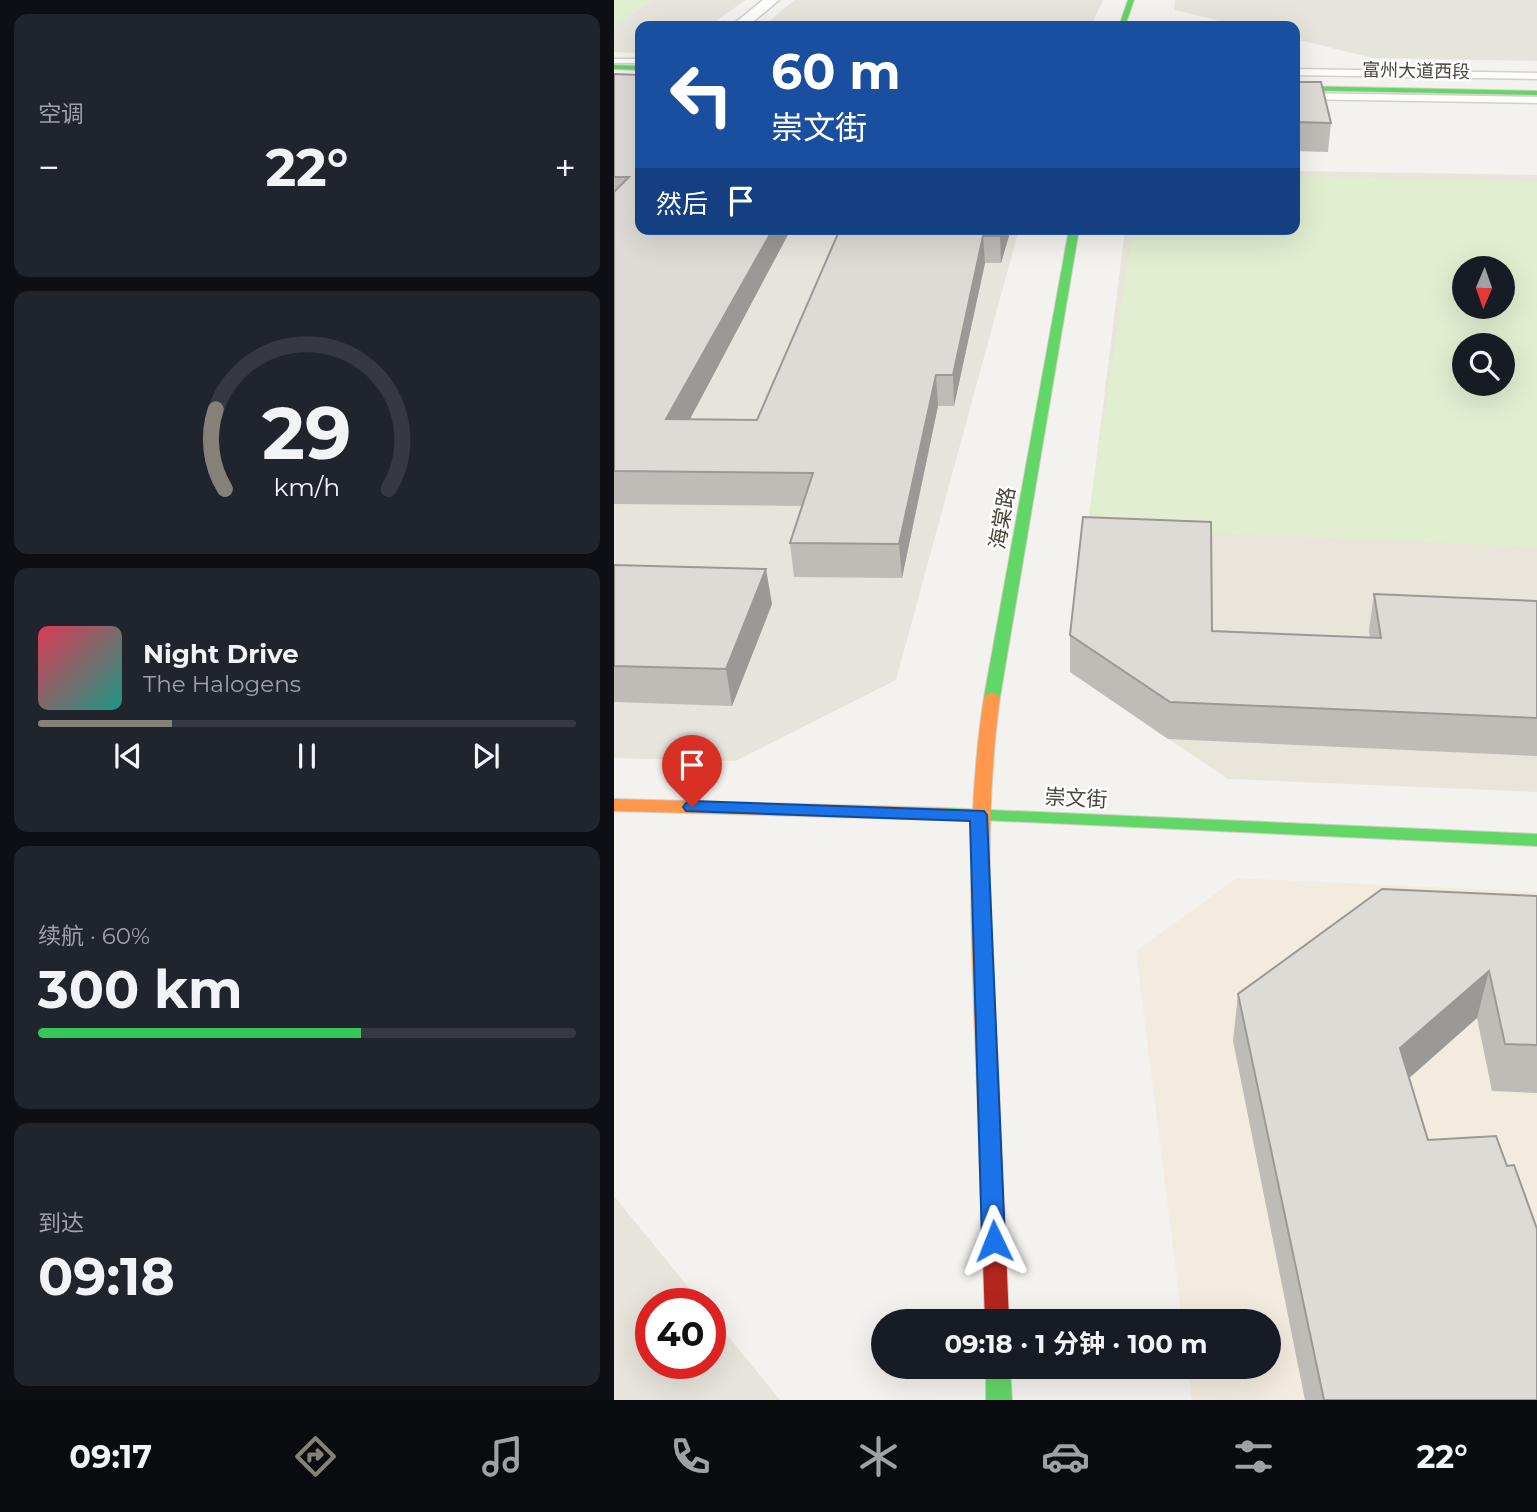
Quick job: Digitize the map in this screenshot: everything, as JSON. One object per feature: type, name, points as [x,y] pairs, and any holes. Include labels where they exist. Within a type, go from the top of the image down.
[{"type":"street","points":[[745,21],[772,0]]},
{"type":"street","points":[[1124,21],[1131,0]]},
{"type":"street","points":[[614,67],[635,68]]},
{"type":"street","points":[[614,76],[635,77]]},
{"type":"street","name":"富州大道西段","points":[[1300,79],[1537,83]]},
{"type":"street","name":"富州大道西段","points":[[1300,88],[1537,93]]},
{"type":"street","name":"海棠路","points":[[997,1309],[978,815],[984,741],[1073,235]]},
{"type":"street","name":"崇文街","points":[[614,805],[978,815],[1537,840]]},
{"type":"street","points":[[998,1379],[999,1400]]},
{"type":"lane","points":[[614,61],[635,61]]},
{"type":"lane","points":[[1300,72],[1537,76]]},
{"type":"lane","points":[[1300,96],[1537,100]]},
{"type":"shaded area","points":[[652,0],[746,0],[715,21],[635,21],[635,53],[614,52],[614,26]]},
{"type":"shaded area","points":[[794,0],[1103,0],[1093,21],[770,21]]},
{"type":"shaded area","points":[[1175,0],[1537,0],[1537,61],[1373,58],[1300,40],[1300,21],[1221,21],[1174,10]]},
{"type":"shaded area","points":[[614,93],[635,203],[635,235],[1017,235],[896,680],[735,761],[614,758]]},
{"type":"shaded area","points":[[1300,171],[1537,175],[1537,792],[1228,779],[1070,672],[1124,235],[1300,235]]},
{"type":"shaded area","points":[[1237,878],[1537,892],[1537,1400],[1192,1400],[1189,1379],[1281,1379],[1281,1309],[1181,1309],[1136,951]]},
{"type":"shaded area","points":[[614,1196],[689,1288],[635,1288],[635,1379],[726,1379],[726,1334],[780,1400],[614,1400]]},
{"type":"green space","points":[[614,0],[652,0],[614,26]]},
{"type":"green space","points":[[1300,176],[1537,182],[1537,547],[1186,532],[1083,552],[1132,235],[1300,235]]},
{"type":"building","points":[[614,74],[635,75],[635,235],[770,235],[666,419],[757,420],[837,235],[1000,235],[983,236],[953,375],[936,375],[899,544],[790,543],[813,473],[614,471],[614,192],[629,177],[614,177]]},
{"type":"building","points":[[1300,82],[1321,82],[1331,123],[1300,122]]},
{"type":"building","points":[[1083,517],[1211,522],[1212,631],[1381,638],[1374,594],[1537,601],[1537,718],[1170,702],[1070,635]]},
{"type":"building","points":[[614,565],[766,569],[726,669],[614,666]]},
{"type":"building","points":[[1382,889],[1537,896],[1537,1045],[1505,1044],[1489,971],[1400,1048],[1428,1140],[1496,1136],[1507,1166],[1514,1165],[1537,1229],[1537,1400],[1324,1400],[1238,994]]},
{"type":"traffic: fast","points":[[1124,21],[1131,0]]},
{"type":"traffic: fast","points":[[614,67],[635,68]]},
{"type":"traffic: fast","points":[[1300,88],[1537,93]]},
{"type":"traffic: fast","points":[[992,697],[1073,235]]},
{"type":"traffic: fast","points":[[945,814],[1537,840]]},
{"type":"traffic: fast","points":[[998,1379],[999,1400]]},
{"type":"traffic: slow","points":[[988,1086],[979,842],[985,745],[992,697]]},
{"type":"traffic: slow","points":[[614,805],[945,814]]},
{"type":"traffic: jam","points":[[988,1086],[997,1309]]},
{"type":"route","points":[[692,807],[978,815],[994,1241]]}]
